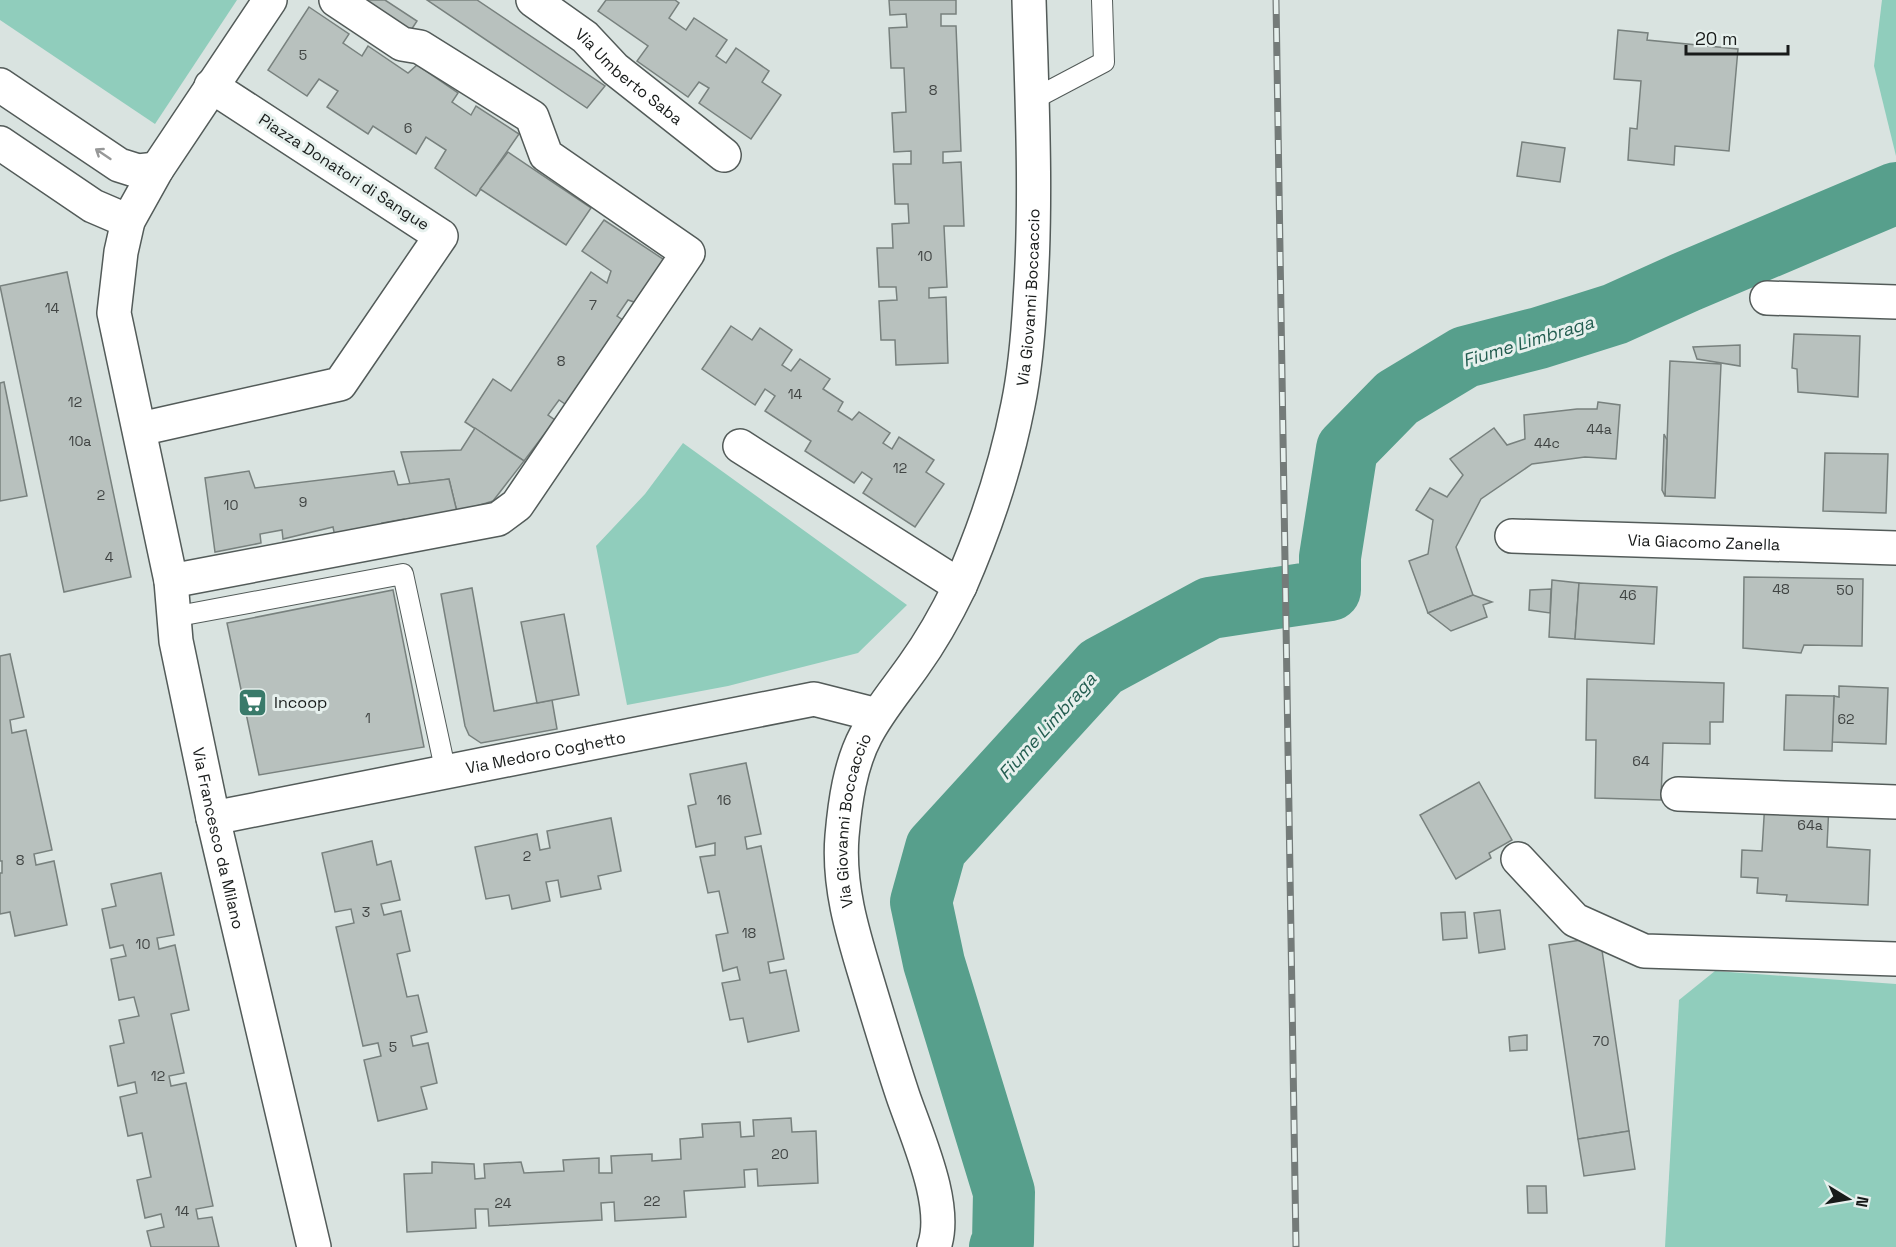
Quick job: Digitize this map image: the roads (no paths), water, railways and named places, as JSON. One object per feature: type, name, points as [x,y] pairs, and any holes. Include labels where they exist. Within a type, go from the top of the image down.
[{"type":"street","points":[[140,429],[114,313],[121,252],[128,221],[157,169],[270,0]]},
{"type":"street","points":[[171,581],[498,519],[517,505],[688,253],[546,155],[532,117],[420,47],[402,44],[336,0]]},
{"type":"street","name":"Via Umberto Saba","points":[[532,0],[585,37],[615,69],[724,155]]},
{"type":"street","name":"Via Giovanni Boccaccio","points":[[934,1247],[939,1234],[936,1193],[886,1046],[853,933],[843,888],[842,839],[847,796],[854,765],[864,738],[877,715],[936,632],[960,586],[989,508],[1018,404],[1027,346],[1034,212],[1029,0]]},
{"type":"street","points":[[0,85],[119,165],[138,171],[157,169]]},
{"type":"street","name":"Piazza Donatori di Sangue","points":[[140,429],[340,384],[441,236],[212,86]]},
{"type":"street","points":[[0,143],[93,206],[128,221]]},
{"type":"street","points":[[1767,298],[1896,302]]},
{"type":"street","name":"Via Francesco da Milano","points":[[140,429],[171,581],[176,641],[213,818],[314,1247]]},
{"type":"street","points":[[740,447],[960,586]]},
{"type":"street","name":"Via Giacomo Zanella","points":[[1512,536],[1896,548]]},
{"type":"street","name":"Via Medoro Coghetto","points":[[213,818],[814,699],[877,715]]},
{"type":"street","points":[[1678,794],[1896,802]]},
{"type":"street","points":[[1518,859],[1575,920],[1644,951],[1896,959]]},
{"type":"lane","points":[[1032,100],[1104,62],[1102,0]]},
{"type":"lane","points":[[173,617],[403,574],[446,772]]},
{"type":"waterway","name":"Fiume Limbraga","points":[[1000,1247],[1003,1242],[1004,1192],[934,963],[921,902],[936,848],[1101,667],[1210,608],[1330,590],[1330,557],[1347,449],[1397,398],[1465,357],[1539,338],[1615,314],[1896,193]]},
{"type":"railway","points":[[1276,0],[1296,1247]]},
{"type":"place","name":"Incoop","points":[[253,702]]}]
